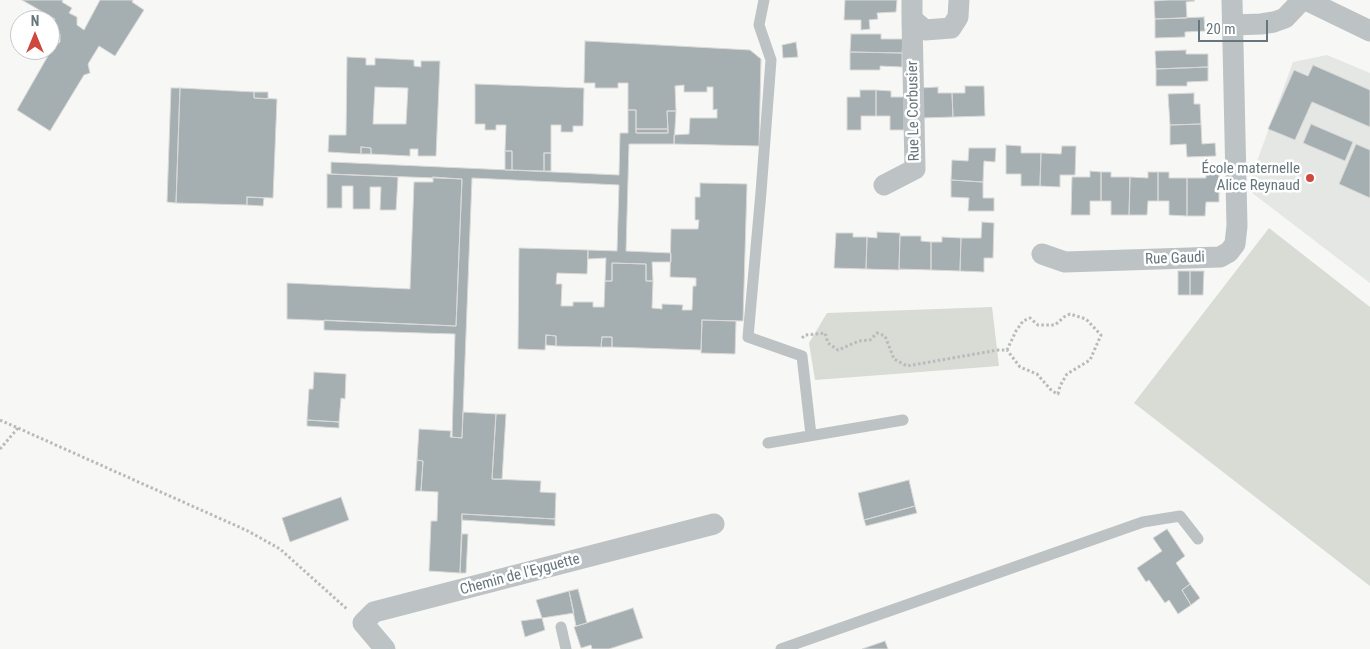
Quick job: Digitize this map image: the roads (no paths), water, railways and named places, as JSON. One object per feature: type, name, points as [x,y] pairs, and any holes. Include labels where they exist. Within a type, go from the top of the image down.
[{"type":"street","name":"Rue Le Corbusier","points":[[912,9],[925,30],[951,28],[958,17],[959,0]]},
{"type":"street","name":"Rue Gaudi","points":[[1042,254],[1065,262],[1220,257],[1229,252],[1235,244],[1237,226],[1232,0]]},
{"type":"street","points":[[1233,25],[1274,22],[1285,18],[1302,0]]},
{"type":"street","points":[[1306,0],[1370,31]]},
{"type":"street","name":"Rue Le Corbusier","points":[[884,185],[915,169],[912,9]]},
{"type":"street","name":"Chemin de l'Eyguette","points":[[385,649],[363,623],[374,612],[714,524]]},
{"type":"lane","points":[[764,0],[759,25],[771,60],[762,192],[748,337],[802,356],[811,435]]},
{"type":"lane","points":[[768,443],[904,420]]},
{"type":"lane","points":[[781,649],[1143,522],[1180,516],[1198,539]]},
{"type":"lane","points":[[561,626],[566,649]]},
{"type":"place","name":"École maternelle Alice Reynaud","points":[[1310,178]]}]
